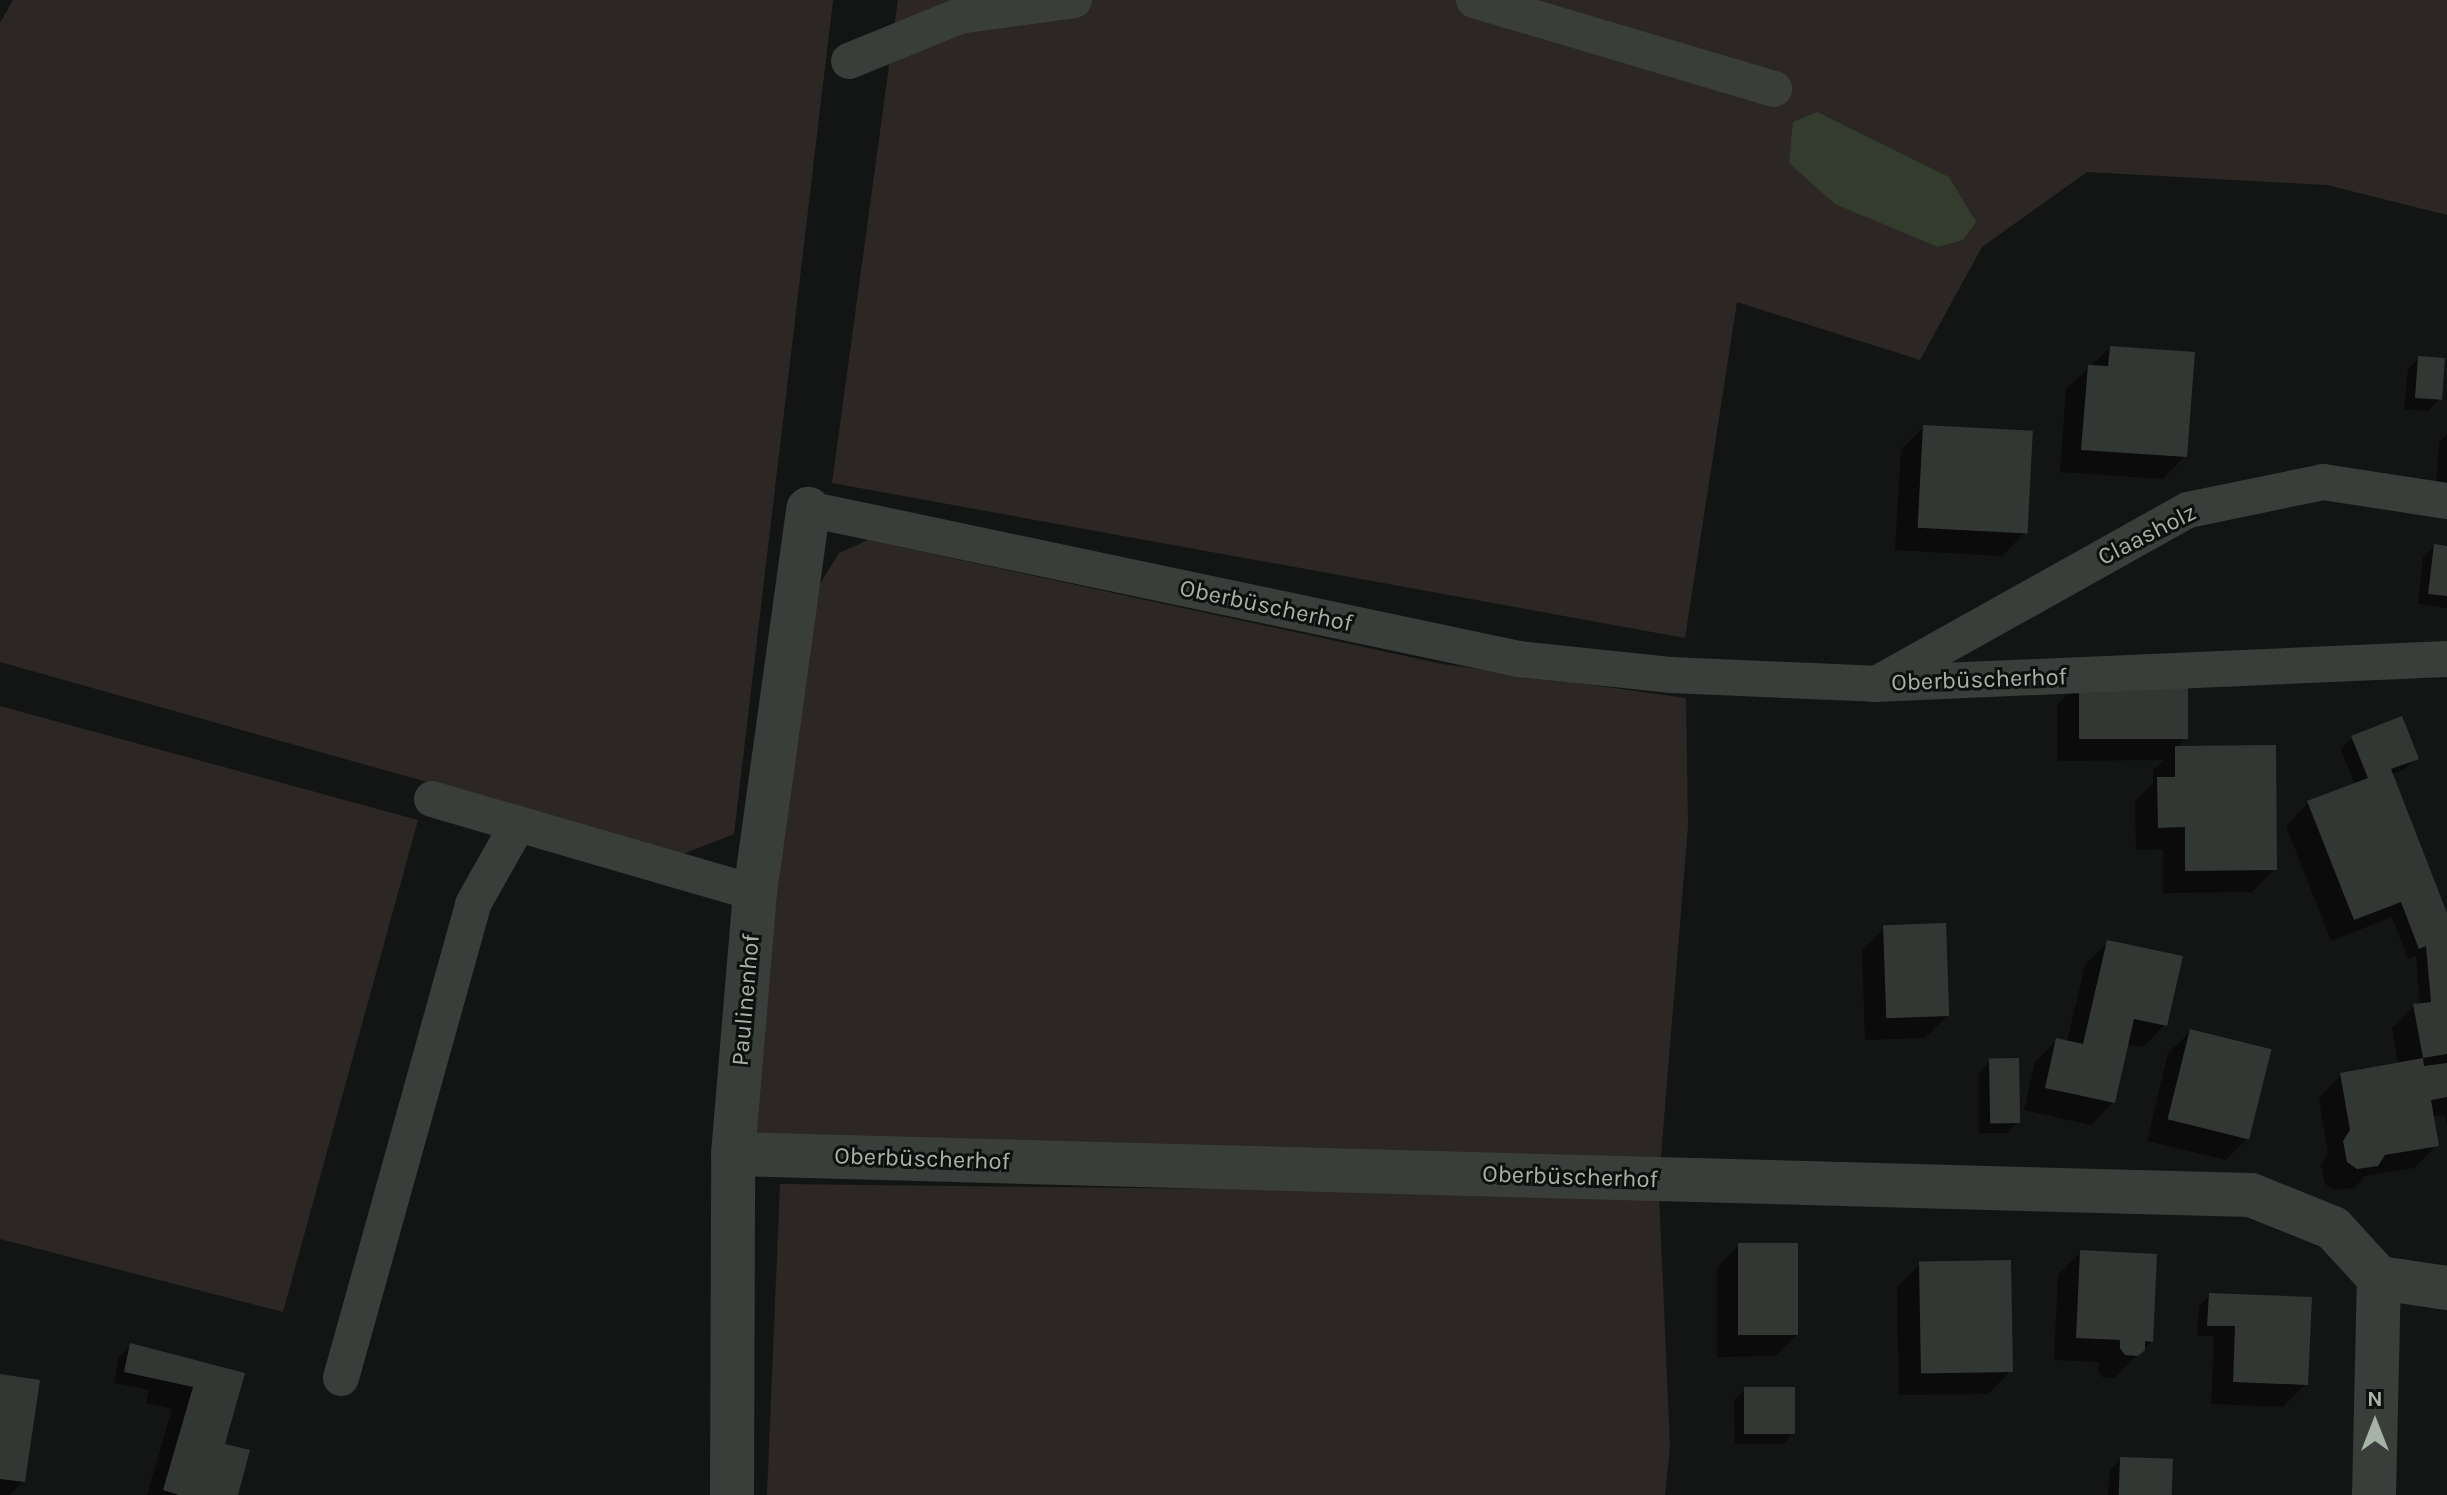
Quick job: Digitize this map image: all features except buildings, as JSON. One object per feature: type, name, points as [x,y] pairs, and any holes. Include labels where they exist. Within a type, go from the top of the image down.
[{"type":"street","name":"Paulinenhof","points":[[732,1495],[733,1154],[755,893],[808,509]]},
{"type":"street","name":"Oberbüscherhof","points":[[733,1154],[2251,1195],[2333,1228],[2379,1278]]},
{"type":"street","points":[[2374,1495],[2379,1278],[2447,1288]]},
{"type":"lane","points":[[849,61],[959,16],[1074,0]]},
{"type":"lane","points":[[1474,0],[1774,89]]},
{"type":"lane","name":"Claasholz","points":[[1875,684],[2188,510],[2323,482],[2447,501]]},
{"type":"lane","name":"Oberbüscherhof","points":[[808,509],[1519,659],[1672,675],[1875,684],[2447,659]]},
{"type":"lane","points":[[432,799],[755,893]]},
{"type":"lane","points":[[341,1378],[473,904],[518,824]]},
{"type":"shaded area","points":[[13,0],[833,0],[734,834],[683,854],[0,662],[0,23]]},
{"type":"shaded area","points":[[898,0],[2447,0],[2447,215],[2327,185],[2087,172],[1982,247],[1920,360],[1737,302],[1685,638],[832,483]]},
{"type":"shaded area","points":[[1817,112],[1949,177],[1976,222],[1963,240],[1938,247],[1835,204],[1789,163],[1793,122]]},
{"type":"shaded area","points":[[868,540],[1442,664],[1686,698],[1688,826],[1660,1168],[743,1146],[818,587],[839,553]]},
{"type":"shaded area","points":[[0,706],[418,820],[283,1312],[0,1239]]},
{"type":"shaded area","points":[[780,1184],[1659,1194],[1670,1446],[1665,1495],[767,1495]]}]
